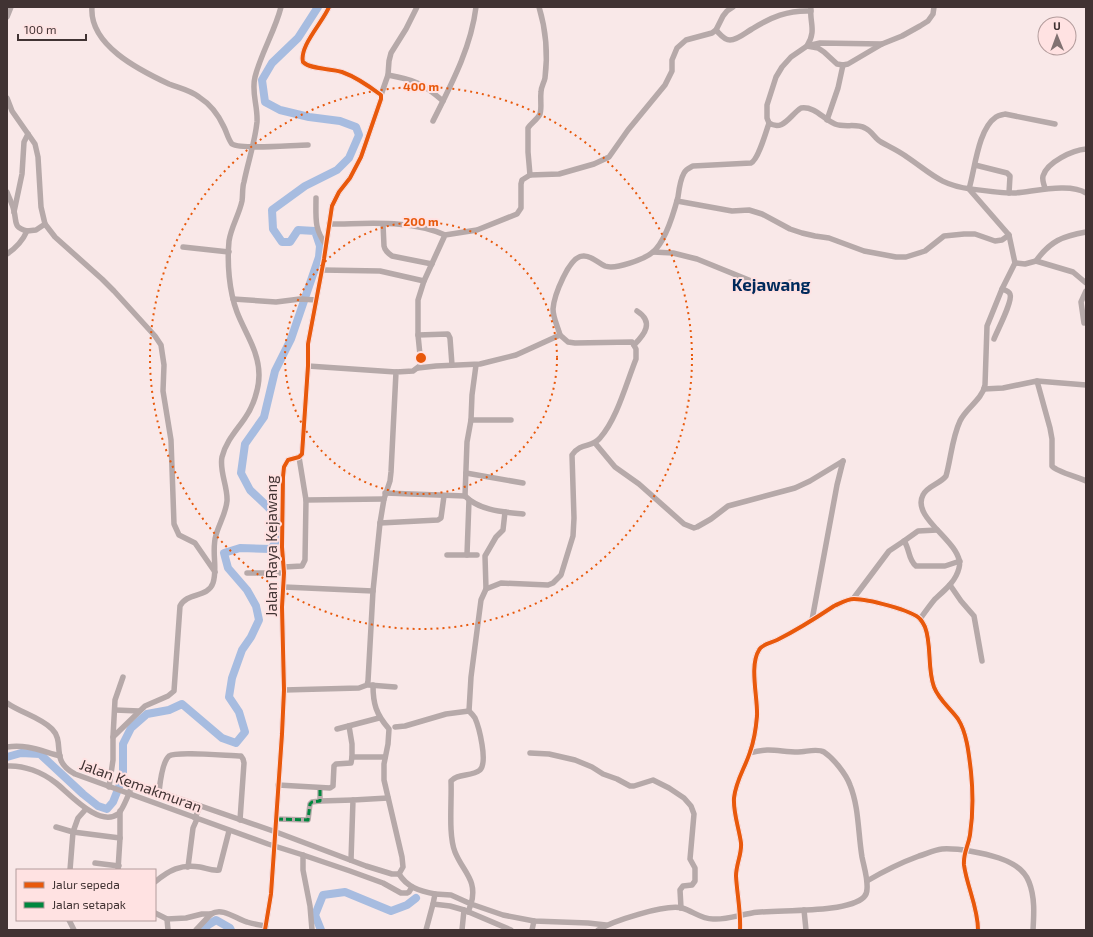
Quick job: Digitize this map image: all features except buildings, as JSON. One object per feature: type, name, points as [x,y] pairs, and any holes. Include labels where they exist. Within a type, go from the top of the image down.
[{"type":"street","points":[[7,17],[11,7]]},
{"type":"street","points":[[92,7],[91,15],[98,33],[119,56],[169,84],[200,97],[218,115],[232,144],[235,146],[308,146]]},
{"type":"street","points":[[113,737],[145,706],[168,696],[174,691],[180,606],[186,598],[202,593],[212,586],[215,572],[215,536],[226,509],[227,501],[222,459],[225,448],[251,407],[259,376],[258,362],[248,333],[237,313],[233,299],[229,270],[229,240],[242,201],[243,184],[257,122],[257,110],[253,88],[255,77],[281,7]]},
{"type":"street","points":[[329,7],[323,20],[304,49],[302,58],[303,62],[310,66],[342,72],[367,85],[380,94]]},
{"type":"street","points":[[247,573],[284,570],[300,566],[305,562],[306,500],[299,457],[303,450],[308,344],[332,206],[339,192],[350,178],[360,157],[380,104],[380,94],[388,75],[391,54],[417,7]]},
{"type":"street","points":[[433,121],[453,83],[470,36],[476,7]]},
{"type":"street","points":[[530,174],[528,128],[539,116],[541,109],[541,88],[545,76],[545,28],[539,7]]},
{"type":"street","points":[[329,224],[384,224],[421,227],[432,229],[445,235],[477,230],[517,214],[521,208],[522,180],[530,174],[559,174],[594,164],[609,157],[628,130],[665,85],[672,71],[672,60],[677,48],[686,40],[712,34],[716,30],[723,16],[733,7]]},
{"type":"street","points":[[807,46],[818,48],[837,64],[848,64],[882,44],[902,36],[928,21],[934,7]]},
{"type":"street","points":[[716,30],[725,39],[730,40],[739,37],[765,21],[782,14],[811,9],[813,26],[812,36],[807,46]]},
{"type":"street","points":[[882,44],[820,42],[807,46],[791,57],[782,66],[776,77],[767,105],[766,118],[769,123],[780,126],[785,124],[797,110],[801,108],[809,108],[836,125],[860,126],[866,128],[880,142],[907,156],[944,183],[969,189],[1009,193],[1028,192],[1045,188],[1072,189],[1086,193]]},
{"type":"street","points":[[827,120],[838,88],[843,65]]},
{"type":"street","points":[[388,75],[418,82],[443,101]]},
{"type":"street","points":[[7,98],[12,111],[35,144],[38,157],[41,207],[45,224],[54,237],[106,283],[155,336],[161,345],[164,365],[163,391],[172,440],[174,524],[179,535],[195,543],[215,572]]},
{"type":"street","points":[[969,189],[984,134],[991,121],[998,116],[1005,114],[1056,124]]},
{"type":"street","points":[[653,252],[662,240],[668,226],[677,201],[682,176],[688,168],[693,166],[751,164],[757,156],[769,123]]},
{"type":"street","points":[[14,212],[22,174],[24,142],[28,134]]},
{"type":"street","points":[[1045,188],[1043,176],[1049,166],[1072,152],[1086,149]]},
{"type":"street","points":[[975,165],[1006,173],[1010,176],[1009,193]]},
{"type":"street","points":[[920,619],[934,601],[950,585],[959,568],[960,560],[957,552],[937,530],[923,510],[921,502],[922,496],[926,490],[942,481],[946,476],[957,429],[965,412],[983,392],[986,326],[1015,263],[1009,235],[969,189]]},
{"type":"street","points":[[7,192],[19,228],[27,231],[36,230],[45,224]]},
{"type":"street","points":[[316,198],[316,218],[318,231],[326,245]]},
{"type":"street","points":[[677,201],[732,211],[749,210],[762,214],[790,229],[802,233],[829,238],[864,251],[896,257],[906,257],[925,251],[944,236],[975,234],[996,241],[1002,240],[1009,235]]},
{"type":"street","points":[[384,224],[384,246],[389,254],[392,256],[432,264]]},
{"type":"street","points":[[7,254],[18,245],[27,231]]},
{"type":"street","points":[[1036,261],[1043,251],[1053,243],[1067,236],[1086,232]]},
{"type":"street","points":[[418,368],[421,365],[418,335],[418,300],[424,281],[445,235]]},
{"type":"street","points":[[183,247],[229,252]]},
{"type":"street","points":[[486,589],[501,583],[548,584],[557,580],[573,536],[574,511],[572,455],[580,447],[595,443],[606,431],[612,421],[636,359],[636,349],[632,342],[575,343],[568,342],[560,335],[554,316],[554,304],[561,284],[574,260],[582,256],[586,256],[603,266],[615,267],[626,264],[653,252],[673,253],[697,259],[766,287],[774,287],[790,282]]},
{"type":"street","points":[[1015,263],[1025,264],[1036,261],[1073,272],[1086,283]]},
{"type":"street","points":[[322,270],[380,271],[424,281]]},
{"type":"street","points":[[994,339],[1010,297],[1009,292],[1002,289]]},
{"type":"street","points":[[1084,324],[1081,302],[1086,291]]},
{"type":"street","points":[[233,299],[276,302],[300,299],[316,300]]},
{"type":"street","points":[[634,345],[645,334],[646,329],[646,320],[642,314],[637,311]]},
{"type":"street","points":[[418,335],[448,334],[450,338],[452,365]]},
{"type":"street","points":[[308,366],[407,372],[418,368],[452,365],[476,365],[516,355],[560,335]]},
{"type":"street","points":[[467,555],[467,442],[471,420],[472,395],[476,365]]},
{"type":"street","points":[[396,372],[391,472],[390,481],[385,493],[380,523],[373,591],[368,682],[374,704],[380,718],[389,729],[384,773],[388,798],[403,863],[402,870],[399,874]]},
{"type":"street","points":[[984,389],[1003,388],[1037,381],[1086,385]]},
{"type":"street","points":[[1037,381],[1052,439],[1052,466],[1057,470],[1086,481]]},
{"type":"street","points":[[471,420],[511,420]]},
{"type":"street","points":[[595,443],[615,467],[639,484],[684,524],[694,528],[711,519],[728,506],[795,488],[810,481],[843,461],[837,485],[812,620]]},
{"type":"street","name":"Jalan Raya Kejawang","points":[[266,928],[272,894],[284,690],[282,607],[284,587],[282,547],[283,472],[288,460],[299,457]]},
{"type":"street","points":[[466,473],[523,483]]},
{"type":"street","points":[[385,493],[467,498],[489,509],[523,514]]},
{"type":"street","points":[[380,523],[438,520],[440,518],[444,496]]},
{"type":"street","points":[[306,500],[384,499]]},
{"type":"street","points":[[462,930],[474,892],[470,878],[456,854],[451,838],[451,780],[480,770],[482,763],[482,742],[474,718],[469,711],[471,676],[481,600],[486,589],[485,556],[496,537],[504,530],[505,512]]},
{"type":"street","points":[[853,599],[889,551],[918,531],[937,530]]},
{"type":"street","points":[[904,541],[908,547],[912,563],[916,566],[945,566],[960,560]]},
{"type":"street","points":[[447,556],[477,555]]},
{"type":"street","points":[[950,585],[974,616],[982,661]]},
{"type":"street","points":[[284,587],[373,591]]},
{"type":"street","points":[[740,930],[741,915],[736,874],[741,842],[735,812],[734,798],[739,777],[750,753],[755,733],[757,715],[755,662],[759,650],[763,646],[812,620],[834,606],[844,601],[853,599],[892,606],[920,619],[925,627],[931,676],[935,688],[940,698],[962,726],[969,759],[972,796],[970,834],[964,856],[966,874],[976,910],[978,930]]},
{"type":"street","points":[[112,788],[115,700],[123,677]]},
{"type":"street","points":[[284,690],[359,688],[370,685],[395,686]]},
{"type":"street","name":"Jalan Kemakmuran","points":[[7,703],[41,721],[56,733],[60,761],[70,771],[121,792],[383,883],[401,893],[409,892],[412,887]]},
{"type":"street","points":[[115,710],[139,711]]},
{"type":"street","points":[[395,727],[404,726],[435,716],[469,711]]},
{"type":"street","points":[[337,729],[380,718]]},
{"type":"street","points":[[278,785],[320,788],[332,787],[335,765],[351,763],[352,742],[349,726]]},
{"type":"street","points":[[7,747],[27,746],[60,756]]},
{"type":"street","points":[[598,930],[616,921],[664,908],[681,908],[704,918],[712,919],[752,913],[842,906],[861,900],[866,896],[867,881],[852,792],[850,784],[840,768],[826,753],[817,750],[797,752],[770,749],[750,753]]},
{"type":"street","points":[[530,753],[549,754],[575,760],[630,786],[653,780],[669,788],[691,806],[694,814],[690,859],[695,868],[695,881],[692,885],[683,886],[680,890],[681,908]]},
{"type":"street","points":[[159,792],[162,770],[170,755],[241,756],[244,763],[240,820]]},
{"type":"street","points":[[352,757],[385,757]]},
{"type":"street","points":[[7,766],[26,768],[38,772],[55,782],[86,809],[103,816],[117,815],[132,786],[136,785],[240,820],[350,860],[392,874],[399,874]]},
{"type":"street","points":[[320,788],[320,801]]},
{"type":"street","points":[[277,818],[308,820],[310,804],[312,802],[388,798]]},
{"type":"street","points":[[350,860],[352,800]]},
{"type":"street","points":[[188,867],[193,828],[200,807]]},
{"type":"street","points":[[70,869],[73,832],[78,818],[86,809]]},
{"type":"street","points":[[95,863],[118,868],[120,811]]},
{"type":"street","points":[[56,827],[73,832],[120,838]]},
{"type":"street","points":[[156,881],[171,870],[199,867],[219,870],[229,830]]},
{"type":"street","points":[[867,881],[886,869],[942,849],[965,850],[992,856],[1011,862],[1024,873],[1029,881],[1034,901],[1033,930]]},
{"type":"street","points":[[304,855],[303,870],[310,906],[312,930]]},
{"type":"street","points":[[399,874],[406,883],[412,887],[435,894],[451,895],[469,908],[511,930]]},
{"type":"street","points":[[426,930],[435,894]]},
{"type":"street","points":[[433,904],[469,908],[503,915],[533,925],[588,923],[606,925]]},
{"type":"street","points":[[804,910],[806,930]]},
{"type":"street","points":[[156,913],[168,919],[186,918],[202,914],[211,914],[214,912],[223,912],[246,922],[266,928]]},
{"type":"street","points":[[196,930],[211,914]]},
{"type":"street","points":[[168,919],[168,930]]},
{"type":"street","points":[[70,921],[74,930]]},
{"type":"waterway","points":[[7,757],[21,753],[40,754],[83,794],[98,806],[107,809],[113,802],[123,777],[123,744],[131,728],[147,714],[169,710],[182,704],[222,738],[236,743],[245,732],[239,712],[229,697],[232,678],[242,650],[251,637],[259,620],[256,606],[247,590],[228,568],[224,553],[240,548],[271,549],[276,541],[277,522],[270,509],[250,490],[241,473],[245,444],[264,417],[275,371],[291,339],[319,257],[320,246],[315,231],[298,230],[290,242],[282,242],[273,229],[272,210],[305,186],[337,170],[349,158],[359,135],[356,127],[340,121],[309,117],[280,110],[265,102],[262,80],[272,63],[298,38],[318,7]]},
{"type":"waterway","points":[[321,930],[315,915],[323,895],[345,892],[391,911],[407,905],[416,898]]},
{"type":"waterway","points":[[204,930],[208,925],[216,920],[231,930]]},
{"type":"marked path","points":[[277,819],[308,820],[310,804],[312,802],[320,801],[320,788]]},
{"type":"cycle path","points":[[265,930],[271,894],[284,690],[282,607],[284,573],[282,547],[284,467],[288,460],[299,457],[302,454],[308,344],[332,206],[339,192],[350,178],[361,157],[381,99],[381,95],[352,76],[342,72],[316,68],[303,62],[303,56],[308,42],[329,7]]},
{"type":"cycle path","points":[[740,930],[736,876],[741,843],[735,815],[734,798],[737,785],[754,739],[757,716],[754,673],[756,657],[760,648],[764,645],[792,632],[834,606],[851,599],[860,599],[878,603],[908,612],[920,619],[925,627],[934,687],[939,696],[958,719],[966,737],[972,780],[972,812],[970,835],[965,853],[964,865],[978,922],[978,930]]},
{"type":"district","name":"Kejawang","points":[[771,284]]}]
